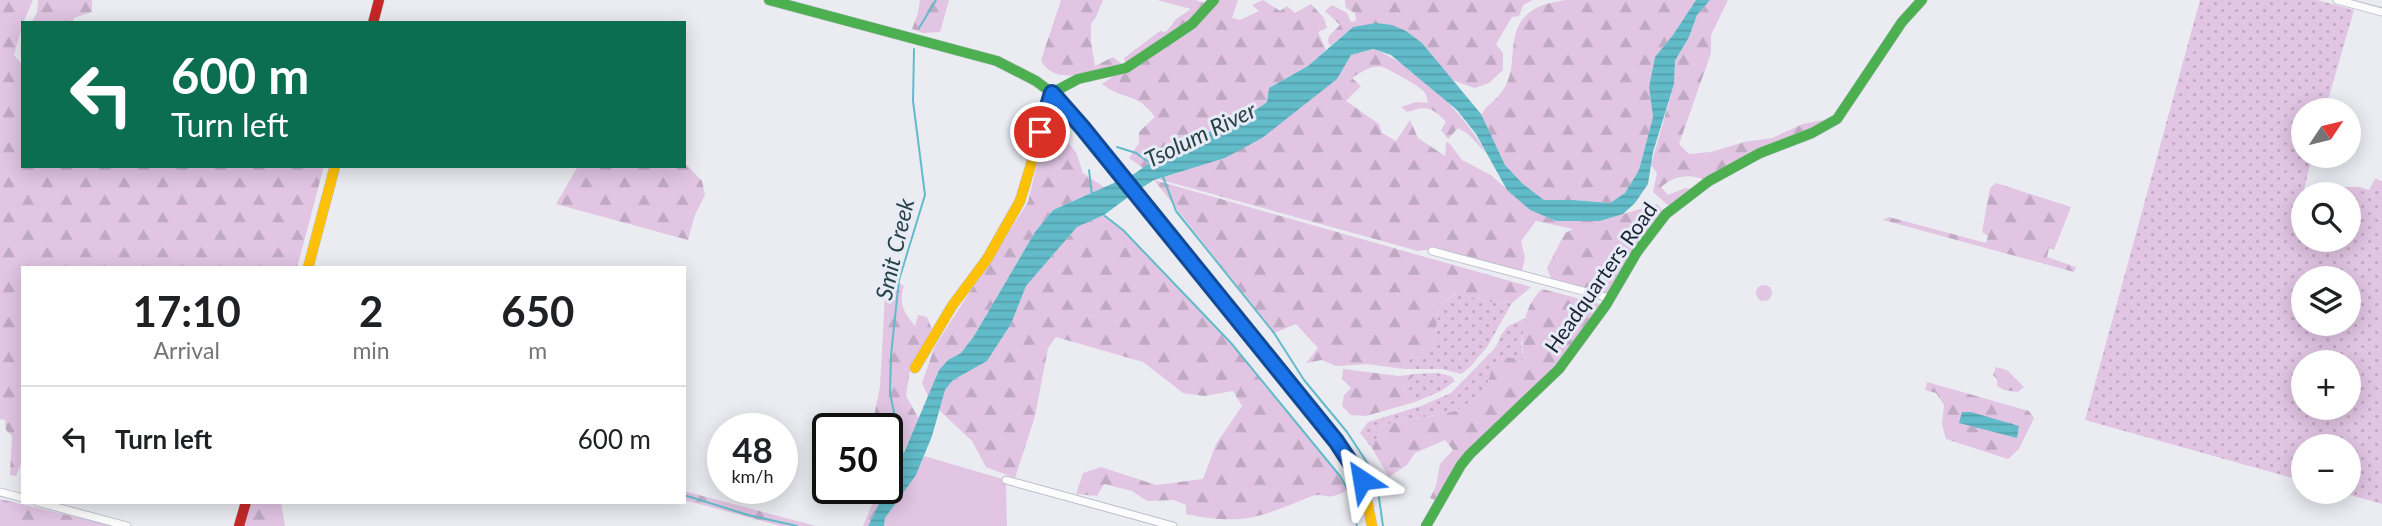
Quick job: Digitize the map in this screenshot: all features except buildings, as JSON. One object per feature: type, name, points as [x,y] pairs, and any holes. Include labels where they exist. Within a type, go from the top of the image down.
[{"type":"street","points":[[374,21],[379,0]]},
{"type":"street","points":[[769,0],[997,61],[1036,81],[1052,93],[1349,459],[1362,480],[1369,501],[1372,526]]},
{"type":"street","points":[[915,368],[952,306],[987,259],[1020,201],[1052,93],[1078,79],[1126,68],[1192,24],[1214,0]]},
{"type":"street","name":"Headquarters Road","points":[[1426,526],[1461,465],[1559,369],[1606,306],[1655,227],[1666,214],[1693,191],[1760,153],[1819,130],[1837,119],[1902,22],[1922,0]]},
{"type":"street","points":[[2337,0],[2382,12]]},
{"type":"street","points":[[309,266],[334,168]]},
{"type":"street","points":[[1432,251],[1609,298]]},
{"type":"street","points":[[1006,480],[1173,526]]},
{"type":"street","points":[[0,492],[21,497]]},
{"type":"street","points":[[44,504],[127,526]]},
{"type":"street","points":[[239,526],[245,504]]},
{"type":"green space","points":[[0,0],[33,0],[24,21],[21,21],[14,55],[21,64],[21,168],[323,168],[298,266],[21,266],[21,464],[16,476],[10,475],[12,436],[6,430],[5,420],[0,419]]},
{"type":"green space","points":[[38,0],[92,0],[92,12],[74,18],[73,21],[32,21],[37,13]]},
{"type":"green space","points":[[920,0],[949,0],[940,32],[923,33],[912,29]]},
{"type":"green space","points":[[1061,0],[1103,0],[1091,24],[1095,66],[1113,57],[1122,64],[1078,75],[1056,73],[1047,68],[1041,60]]},
{"type":"green space","points":[[1157,0],[1195,0],[1208,4],[1202,14],[1126,64],[1124,58],[1160,31],[1166,32],[1176,19],[1191,9]]},
{"type":"green space","points":[[1219,0],[1238,0],[1232,18],[1240,20],[1259,11],[1252,5],[1263,0],[1280,11],[1287,6],[1295,13],[1311,4],[1324,18],[1327,28],[1318,32],[1326,50],[1308,66],[1269,88],[1267,102],[1257,109],[1161,155],[1143,168],[1129,158],[1139,143],[1139,132],[1155,117],[1136,99],[1117,93],[1102,84],[1118,73],[1130,70],[1200,23]]},
{"type":"green space","points":[[1345,0],[1533,0],[1523,5],[1519,16],[1512,17],[1496,44],[1503,53],[1503,70],[1489,83],[1475,88],[1452,80],[1422,43],[1353,27],[1330,46],[1329,36],[1340,25],[1325,11],[1332,5],[1347,13],[1351,22],[1356,21],[1355,13],[1346,8]]},
{"type":"green space","points":[[1565,0],[1696,0],[1655,57],[1649,87],[1653,117],[1639,170],[1625,193],[1610,203],[1544,200],[1523,184],[1505,165],[1481,115],[1501,93],[1508,80],[1515,35],[1526,15],[1538,7]]},
{"type":"green space","points":[[1710,0],[1728,0],[1711,35],[1711,53],[1679,144],[1689,154],[1711,152],[1744,142],[1772,138],[1803,124],[1823,120],[1823,123],[1705,180],[1687,176],[1671,180],[1661,187],[1668,195],[1685,188],[1691,189],[1670,207],[1653,192],[1657,173],[1651,165],[1674,84],[1675,62],[1697,15]]},
{"type":"green space","points":[[2200,0],[2317,0],[2354,10],[2328,98],[2291,98],[2291,168],[2309,168],[2306,182],[2291,182],[2291,252],[2361,252],[2361,188],[2369,190],[2375,179],[2382,181],[2382,504],[2361,498],[2361,434],[2291,434],[2291,478],[2085,420]]},
{"type":"green space","points":[[1373,49],[1389,56],[1422,78],[1465,122],[1486,153],[1468,134],[1458,128],[1448,139],[1441,130],[1446,122],[1432,110],[1424,108],[1407,112],[1401,107],[1416,102],[1428,103],[1425,94],[1418,87],[1385,68],[1362,71],[1352,78],[1361,86],[1346,101],[1379,124],[1382,133],[1396,141],[1410,120],[1418,138],[1445,156],[1446,142],[1450,144],[1462,160],[1491,175],[1530,210],[1556,221],[1600,221],[1657,204],[1664,212],[1606,295],[1552,281],[1547,268],[1565,233],[1573,229],[1536,221],[1521,241],[1525,258],[1522,271],[1431,249],[1418,251],[1158,179],[1225,158],[1337,79],[1351,55]]},
{"type":"green space","points":[[1046,127],[1056,129],[1076,152],[1083,173],[1104,187],[1053,210],[1035,232],[974,336],[961,353],[948,360],[939,370],[928,396],[922,383],[935,346],[1028,202]]},
{"type":"green space","points":[[686,164],[702,181],[705,195],[695,215],[688,240],[556,204],[577,168],[686,168]]},
{"type":"green space","points":[[1154,180],[1531,287],[1512,303],[1490,302],[1456,293],[1439,305],[1434,348],[1411,357],[1404,369],[1367,364],[1336,366],[1322,360],[1306,363],[1318,348],[1296,324],[1274,333]]},
{"type":"green space","points":[[1996,183],[2071,207],[2054,250],[2049,248],[2047,257],[2076,267],[2074,272],[1883,220],[1889,217],[1986,243],[1988,236],[1982,232],[1990,188]]},
{"type":"green space","points":[[1104,215],[1123,230],[1231,343],[1340,476],[1348,490],[1330,496],[1315,495],[1265,514],[1238,519],[1186,514],[1186,505],[1174,500],[1147,501],[1132,491],[1104,484],[1097,496],[1076,494],[1083,473],[1101,467],[1156,485],[1203,479],[1216,444],[1242,406],[1233,391],[1204,396],[1183,393],[1143,362],[1056,337],[1048,348],[1035,416],[1015,478],[986,467],[972,441],[939,410],[945,390],[953,380],[987,361],[1011,324],[1026,286],[1077,227]]},
{"type":"green space","points":[[891,279],[904,286],[903,308],[908,316],[915,326],[918,315],[927,317],[932,329],[910,370],[906,396],[919,419],[903,453],[903,413],[875,413],[880,387],[885,295]]},
{"type":"green space","points":[[1764,285],[1770,287],[1770,299],[1764,301],[1758,299],[1756,293],[1758,287]]},
{"type":"green space","points":[[1542,289],[1600,304],[1563,363],[1493,426],[1457,467],[1435,500],[1430,498],[1436,486],[1440,464],[1453,450],[1445,440],[1415,453],[1407,465],[1389,477],[1372,448],[1383,425],[1456,411],[1485,393],[1491,371],[1504,357],[1525,360],[1522,341],[1524,322],[1530,304]]},
{"type":"green space","points":[[1457,293],[1490,302],[1512,303],[1487,347],[1461,374],[1442,369],[1404,369],[1411,357],[1434,348],[1439,305]]},
{"type":"green space","points":[[1526,318],[1521,343],[1525,361],[1491,371],[1485,393],[1456,411],[1383,425],[1372,448],[1360,433],[1368,422],[1421,406],[1451,393],[1496,347],[1508,326]]},
{"type":"green space","points":[[1996,367],[2007,370],[2024,387],[2018,392],[1997,386],[1997,379],[1993,375]]},
{"type":"green space","points":[[1343,369],[1399,376],[1415,374],[1403,387],[1409,398],[1415,402],[1366,416],[1351,415],[1342,406],[1344,395],[1351,388],[1342,379]]},
{"type":"green space","points":[[1437,373],[1451,376],[1455,381],[1441,391],[1415,402],[1409,398],[1403,387],[1415,374]]},
{"type":"green space","points":[[1927,382],[2029,411],[2034,418],[2019,449],[2008,459],[1946,439],[1942,424],[1944,405],[1936,393],[1925,390]]},
{"type":"green space","points":[[924,456],[1006,480],[1007,526],[884,526],[885,518],[895,504],[903,504],[903,493],[916,475]]},
{"type":"green space","points":[[686,492],[707,497],[707,504],[733,504],[816,526],[781,526],[686,501]]},
{"type":"green space","points":[[0,499],[109,525],[109,526],[0,526]]},
{"type":"green space","points":[[248,504],[281,504],[285,526],[243,526]]},
{"type":"green space","points":[[872,504],[879,504],[868,526],[863,526]]},
{"type":"water","name":"Tsolum River","points":[[1696,0],[1710,0],[1697,15],[1689,37],[1675,61],[1674,84],[1653,152],[1648,184],[1635,203],[1623,214],[1600,221],[1556,221],[1530,210],[1507,190],[1476,134],[1457,110],[1391,55],[1373,49],[1351,55],[1337,79],[1262,138],[1225,158],[1154,180],[1104,215],[1077,227],[1026,286],[1011,324],[987,361],[953,380],[945,390],[932,436],[916,475],[903,493],[903,455],[939,370],[948,360],[961,353],[974,336],[1035,232],[1053,210],[1134,174],[1161,155],[1257,109],[1267,102],[1269,88],[1308,66],[1353,27],[1376,23],[1392,25],[1422,43],[1481,114],[1505,165],[1523,184],[1544,200],[1610,203],[1625,193],[1639,170],[1653,117],[1649,87],[1655,57]]},
{"type":"water","points":[[1962,412],[1971,412],[2019,426],[2017,438],[1959,423]]},
{"type":"water","name":"Tsolum River","points":[[879,504],[895,504],[885,518],[884,526],[868,526]]},
{"type":"waterway","name":"Smit Creek","points":[[919,28],[936,0]]},
{"type":"waterway","name":"Smit Creek","points":[[894,413],[890,393],[891,355],[899,280],[925,195],[913,101],[914,49]]},
{"type":"waterway","points":[[1117,147],[1136,153],[1150,163]]},
{"type":"waterway","points":[[1089,170],[1092,195]]},
{"type":"waterway","points":[[1163,177],[1176,211],[1274,333],[1304,380],[1347,432],[1368,464],[1377,484],[1383,526]]},
{"type":"waterway","points":[[1105,216],[1123,230],[1231,343],[1340,476],[1348,490],[1357,526]]},
{"type":"waterway","points":[[686,496],[748,515],[797,526]]},
{"type":"traffic: fast","points":[[769,0],[997,61],[1036,81],[1052,93],[1082,127],[1201,274]]},
{"type":"traffic: fast","points":[[1051,98],[1052,93],[1078,79],[1126,68],[1192,24],[1214,0]]},
{"type":"traffic: fast","points":[[1426,526],[1470,454],[1559,369],[1606,305],[1637,252],[1666,214],[1709,181],[1760,153],[1812,133],[1837,119],[1902,22],[1922,0]]},
{"type":"traffic: slow","points":[[915,368],[952,306],[987,259],[1020,201],[1051,98]]},
{"type":"traffic: slow","points":[[309,266],[334,168]]},
{"type":"traffic: slow","points":[[1201,274],[1343,451],[1365,491],[1372,526]]},
{"type":"traffic: jam","points":[[374,21],[379,0]]},
{"type":"traffic: jam","points":[[239,526],[245,504]]},
{"type":"route","points":[[1040,132],[1052,93],[1336,441],[1362,480]]}]
